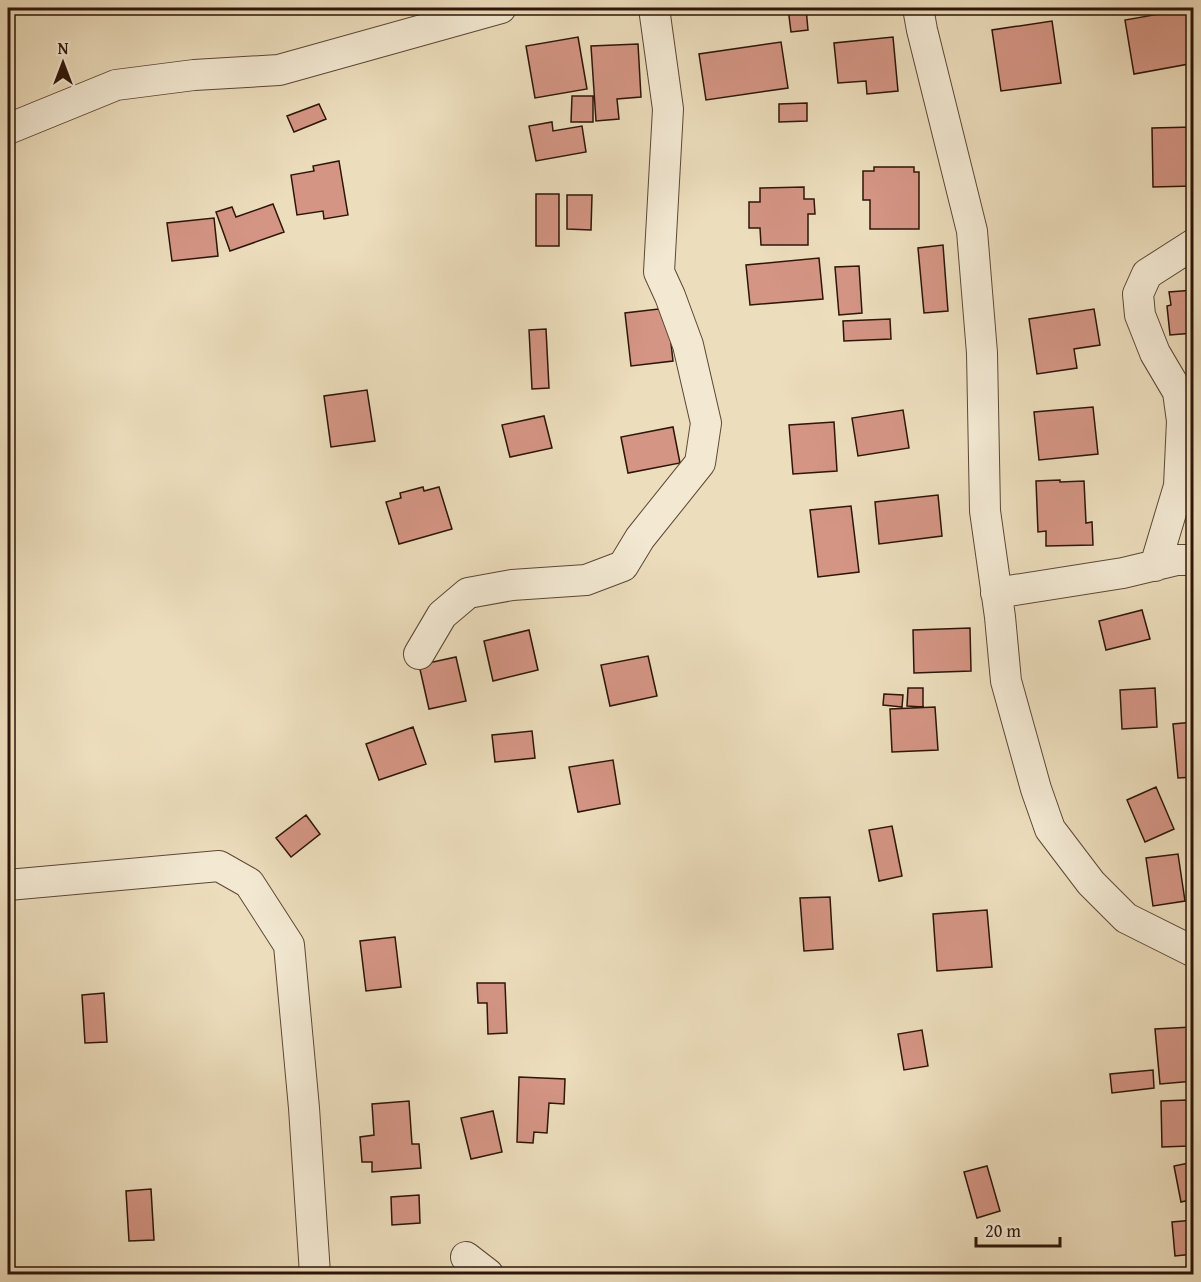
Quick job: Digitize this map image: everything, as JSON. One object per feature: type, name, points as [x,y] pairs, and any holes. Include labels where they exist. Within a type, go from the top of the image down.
[{"type":"street","points":[[8,129],[116,85],[194,75],[279,70],[501,8]]},
{"type":"street","points":[[418,654],[442,615],[468,593],[512,585],[585,580],[623,566],[640,538],[700,463],[706,423],[688,345],[659,272],[668,110],[654,8]]},
{"type":"street","points":[[918,8],[972,231],[982,353],[985,511],[1006,681],[1036,789],[1050,829],[1091,883],[1126,918],[1194,952]]},
{"type":"street","points":[[1155,566],[1179,486],[1182,421],[1178,392],[1155,353],[1140,315],[1138,294],[1147,274],[1194,244]]},
{"type":"street","points":[[996,593],[1123,573],[1177,560],[1194,560]]},
{"type":"street","points":[[8,885],[219,866],[249,883],[289,945],[304,1108],[315,1275]]},
{"type":"building","points":[[788,8],[806,8],[808,30],[791,32]]},
{"type":"building","points":[[1187,9],[1194,46],[1194,63],[1134,74],[1125,20]]},
{"type":"building","points":[[1052,21],[1061,83],[1001,91],[992,30]]},
{"type":"building","points":[[578,37],[587,89],[535,98],[526,46]]},
{"type":"building","points":[[893,37],[898,91],[867,94],[866,81],[838,83],[834,43]]},
{"type":"building","points":[[781,42],[788,88],[706,100],[699,54]]},
{"type":"building","points":[[638,44],[641,97],[617,99],[619,119],[596,121],[591,46]]},
{"type":"building","points":[[572,96],[593,96],[593,122],[571,122]]},
{"type":"building","points":[[807,103],[807,121],[779,122],[779,104]]},
{"type":"building","points":[[319,104],[326,119],[294,132],[287,116]]},
{"type":"building","points":[[552,122],[553,131],[582,126],[586,152],[536,161],[529,126]]},
{"type":"building","points":[[1194,127],[1192,186],[1153,187],[1152,128]]},
{"type":"building","points":[[339,161],[348,215],[324,219],[323,211],[297,215],[291,175],[314,171],[313,166]]},
{"type":"building","points":[[874,167],[914,167],[914,172],[919,172],[919,229],[870,229],[870,200],[863,200],[863,171],[874,171]]},
{"type":"building","points":[[804,187],[804,199],[814,199],[815,214],[808,214],[808,245],[761,245],[760,228],[749,228],[749,202],[760,202],[760,188]]},
{"type":"building","points":[[536,194],[559,194],[559,246],[536,246]]},
{"type":"building","points":[[567,195],[592,195],[591,230],[567,229]]},
{"type":"building","points":[[273,204],[284,232],[230,251],[216,212],[232,207],[236,217]]},
{"type":"building","points":[[214,218],[218,256],[172,261],[167,223]]},
{"type":"building","points":[[943,245],[948,311],[924,313],[918,248]]},
{"type":"building","points":[[819,258],[823,299],[750,305],[746,265]]},
{"type":"building","points":[[859,266],[862,313],[839,315],[835,267]]},
{"type":"building","points":[[1194,290],[1194,333],[1170,335],[1167,306],[1171,305],[1169,292]]},
{"type":"building","points":[[667,308],[673,361],[631,366],[625,313]]},
{"type":"building","points":[[1094,309],[1100,345],[1074,349],[1077,368],[1037,374],[1029,319]]},
{"type":"building","points":[[890,319],[891,339],[844,341],[843,321]]},
{"type":"building","points":[[546,329],[549,388],[532,389],[529,330]]},
{"type":"building","points":[[367,390],[375,441],[331,447],[324,396]]},
{"type":"building","points":[[1093,407],[1098,454],[1039,460],[1034,412]]},
{"type":"building","points":[[903,410],[909,448],[858,456],[852,418]]},
{"type":"building","points":[[544,416],[552,448],[510,457],[502,425]]},
{"type":"building","points":[[834,422],[837,471],[793,474],[789,425]]},
{"type":"building","points":[[673,427],[680,463],[628,473],[621,437]]},
{"type":"building","points":[[1060,480],[1060,482],[1084,481],[1086,523],[1092,522],[1093,545],[1046,546],[1046,531],[1038,532],[1036,481]]},
{"type":"building","points":[[423,487],[424,491],[439,487],[452,529],[399,544],[386,502],[401,498],[400,493]]},
{"type":"building","points":[[938,495],[942,536],[879,544],[875,502]]},
{"type":"building","points":[[851,506],[859,572],[818,577],[810,510]]},
{"type":"building","points":[[1142,610],[1150,639],[1106,650],[1099,621]]},
{"type":"building","points":[[970,628],[971,671],[914,673],[913,630]]},
{"type":"building","points":[[529,630],[538,670],[493,681],[484,641]]},
{"type":"building","points":[[648,656],[657,696],[610,706],[601,665]]},
{"type":"building","points":[[456,657],[466,701],[429,709],[419,665]]},
{"type":"building","points":[[908,688],[923,688],[923,707],[907,706]]},
{"type":"building","points":[[1155,688],[1157,727],[1122,729],[1120,690]]},
{"type":"building","points":[[884,694],[903,695],[902,707],[883,705]]},
{"type":"building","points":[[935,707],[938,750],[892,752],[890,709]]},
{"type":"building","points":[[1194,722],[1194,777],[1178,778],[1173,724]]},
{"type":"building","points":[[413,727],[426,764],[379,780],[366,744]]},
{"type":"building","points":[[532,731],[535,758],[495,762],[492,735]]},
{"type":"building","points":[[613,760],[620,804],[578,812],[569,767]]},
{"type":"building","points":[[1156,787],[1174,829],[1145,842],[1127,800]]},
{"type":"building","points":[[306,815],[320,834],[291,857],[276,838]]},
{"type":"building","points":[[892,826],[902,876],[879,881],[869,830]]},
{"type":"building","points":[[1178,854],[1185,901],[1153,906],[1146,858]]},
{"type":"building","points":[[830,897],[833,949],[804,951],[800,898]]},
{"type":"building","points":[[987,910],[992,967],[937,971],[933,914]]},
{"type":"building","points":[[395,937],[401,987],[366,991],[360,941]]},
{"type":"building","points":[[477,983],[505,983],[507,1033],[488,1034],[487,1003],[478,1003]]},
{"type":"building","points":[[104,993],[107,1042],[85,1043],[82,995]]},
{"type":"building","points":[[1192,1027],[1194,1081],[1160,1084],[1155,1029]]},
{"type":"building","points":[[922,1030],[928,1066],[904,1070],[898,1034]]},
{"type":"building","points":[[1153,1070],[1154,1088],[1112,1093],[1110,1074]]},
{"type":"building","points":[[519,1077],[565,1079],[564,1104],[549,1103],[547,1133],[534,1132],[533,1143],[517,1142]]},
{"type":"building","points":[[1187,1100],[1189,1146],[1162,1147],[1161,1101]]},
{"type":"building","points":[[409,1101],[412,1144],[419,1144],[421,1168],[372,1172],[372,1162],[362,1162],[360,1137],[374,1135],[372,1104]]},
{"type":"building","points":[[493,1111],[502,1152],[471,1159],[461,1118]]},
{"type":"building","points":[[1194,1162],[1194,1199],[1181,1202],[1174,1166]]},
{"type":"building","points":[[987,1166],[1000,1211],[977,1218],[964,1172]]},
{"type":"building","points":[[151,1189],[154,1240],[129,1241],[126,1191]]},
{"type":"building","points":[[419,1195],[420,1223],[392,1225],[391,1197]]},
{"type":"building","points":[[1194,1220],[1194,1254],[1175,1256],[1172,1222]]}]
